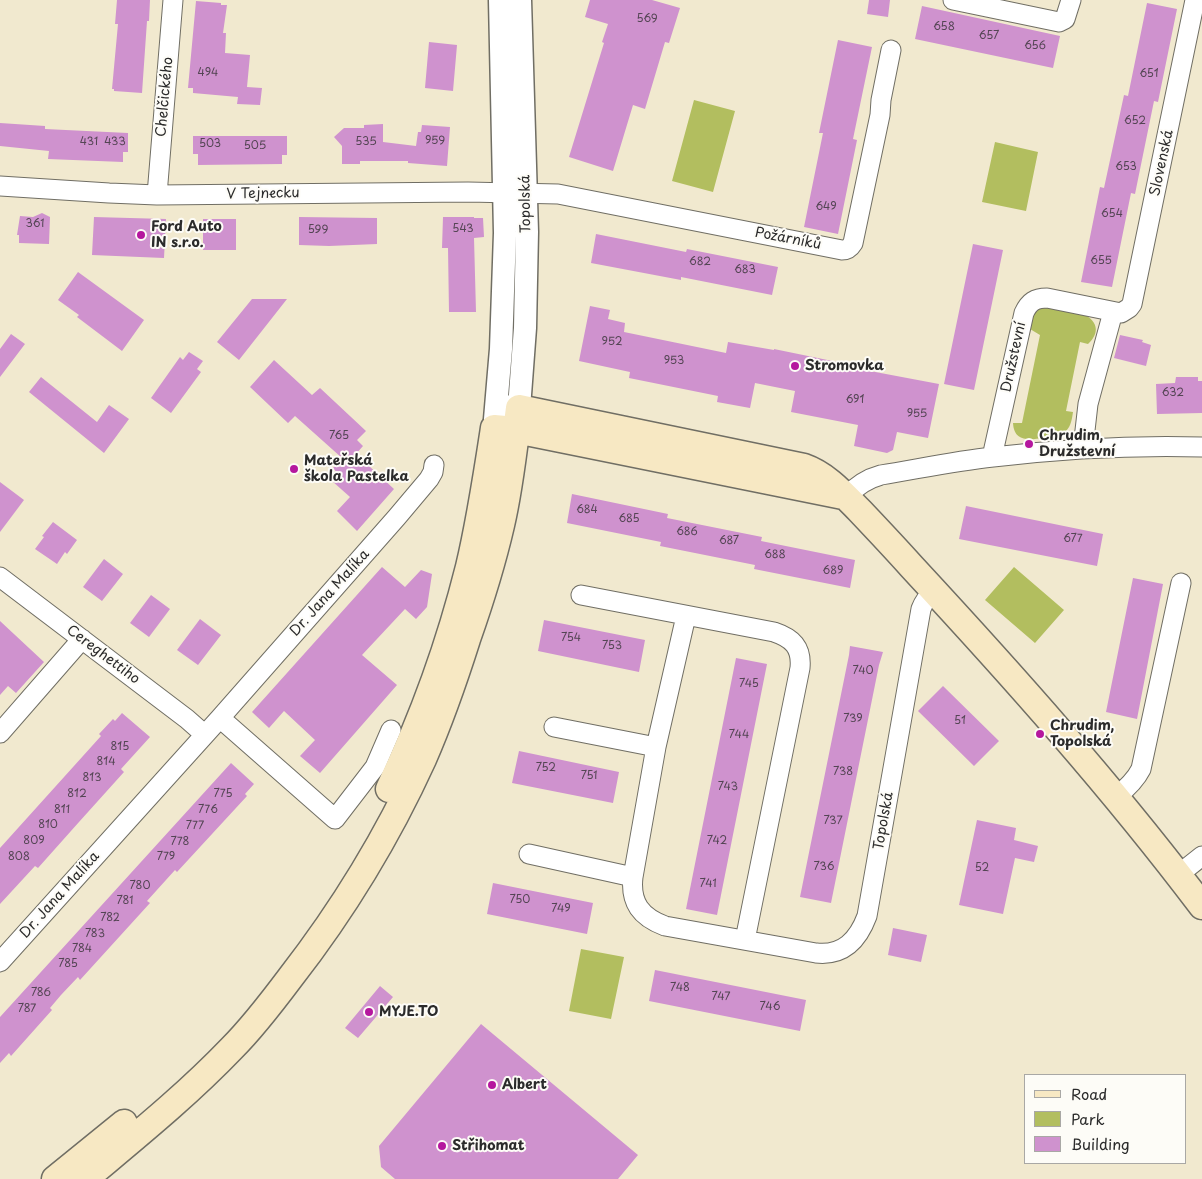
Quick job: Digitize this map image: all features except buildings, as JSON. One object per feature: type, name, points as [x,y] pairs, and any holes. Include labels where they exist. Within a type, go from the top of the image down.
[{"type":"main road","points":[[506,418],[804,467],[825,479],[846,497],[934,590],[1019,685],[1116,797],[1202,906]]},
{"type":"main road","points":[[55,1179],[163,1090],[219,1036],[305,928],[358,847],[380,808],[400,765],[445,650],[469,566],[483,498],[506,418]]},
{"type":"main road","points":[[85,1179],[160,1116],[243,1037],[304,960],[352,892],[374,856],[424,758],[452,683],[482,593],[501,525],[509,485],[506,418]]},
{"type":"street","name":"Chelčického","points":[[157,195],[173,0]]},
{"type":"street","name":"Topolská","points":[[500,0],[515,193],[527,232],[525,328],[506,418]]},
{"type":"street","name":"Topolská","points":[[515,193],[520,0]]},
{"type":"street","points":[[953,0],[1059,22],[1067,16],[1071,0]]},
{"type":"street","name":"Slovenská","points":[[1113,312],[1125,312],[1134,298],[1195,0]]},
{"type":"street","name":"Požárníků","points":[[515,193],[562,194],[846,250],[852,243],[880,115],[881,100],[891,50]]},
{"type":"street","name":"V Tejnecku","points":[[0,186],[157,195],[515,193]]},
{"type":"street","name":"Družstevní","points":[[992,457],[1024,313],[1029,304],[1037,298],[1047,298],[1113,312]]},
{"type":"street","points":[[1083,448],[1088,404],[1113,312]]},
{"type":"street","points":[[846,497],[862,482],[880,475],[992,457],[1083,448],[1160,446],[1202,448]]},
{"type":"street","name":"Dr. Jana Malíka","points":[[0,962],[398,517],[429,479],[434,466]]},
{"type":"street","name":"Cereghettiho","points":[[0,577],[188,719],[204,734]]},
{"type":"street","points":[[1116,797],[1131,785],[1141,769],[1181,583]]},
{"type":"street","name":"Topolská","points":[[686,616],[656,747],[633,877],[632,886],[635,901],[642,912],[654,922],[665,926],[816,954],[829,954],[837,952],[855,938],[864,924],[868,911],[922,609],[927,597],[934,590]]},
{"type":"street","points":[[581,594],[782,634],[793,642],[797,648],[800,656],[800,668],[745,940]]},
{"type":"street","points":[[0,733],[82,639]]},
{"type":"street","points":[[220,718],[335,820],[375,767],[391,730]]},
{"type":"street","points":[[554,727],[656,747]]},
{"type":"street","points":[[529,854],[633,877]]},
{"type":"street","points":[[1178,875],[1202,856]]},
{"type":"green space","points":[[694,100],[735,111],[713,192],[672,181]]},
{"type":"green space","points":[[995,142],[1038,152],[1026,211],[982,202]]},
{"type":"green space","points":[[1046,306],[1084,314],[1095,324],[1096,332],[1088,344],[1080,342],[1066,411],[1073,412],[1069,427],[1059,436],[1028,439],[1019,437],[1016,434],[1013,423],[1022,423],[1040,335],[1030,329],[1030,318],[1039,308]]},
{"type":"green space","points":[[1014,567],[1064,610],[1035,643],[985,600]]},
{"type":"green space","points":[[581,949],[624,957],[611,1019],[569,1011]]},
{"type":"place","name":"Ford Auto IN s.r.o.","points":[[141,235]]},
{"type":"place","name":"Stromovka","points":[[795,366]]},
{"type":"place","name":"Chrudim, Družstevní","points":[[1029,444]]},
{"type":"place","name":"Mateřská škola Pastelka","points":[[294,469]]},
{"type":"place","name":"Chrudim, Topolská","points":[[1040,734]]},
{"type":"place","name":"MYJE.TO","points":[[369,1012]]},
{"type":"place","name":"Albert","points":[[492,1085]]},
{"type":"place","name":"Střihomat","points":[[442,1146]]}]
